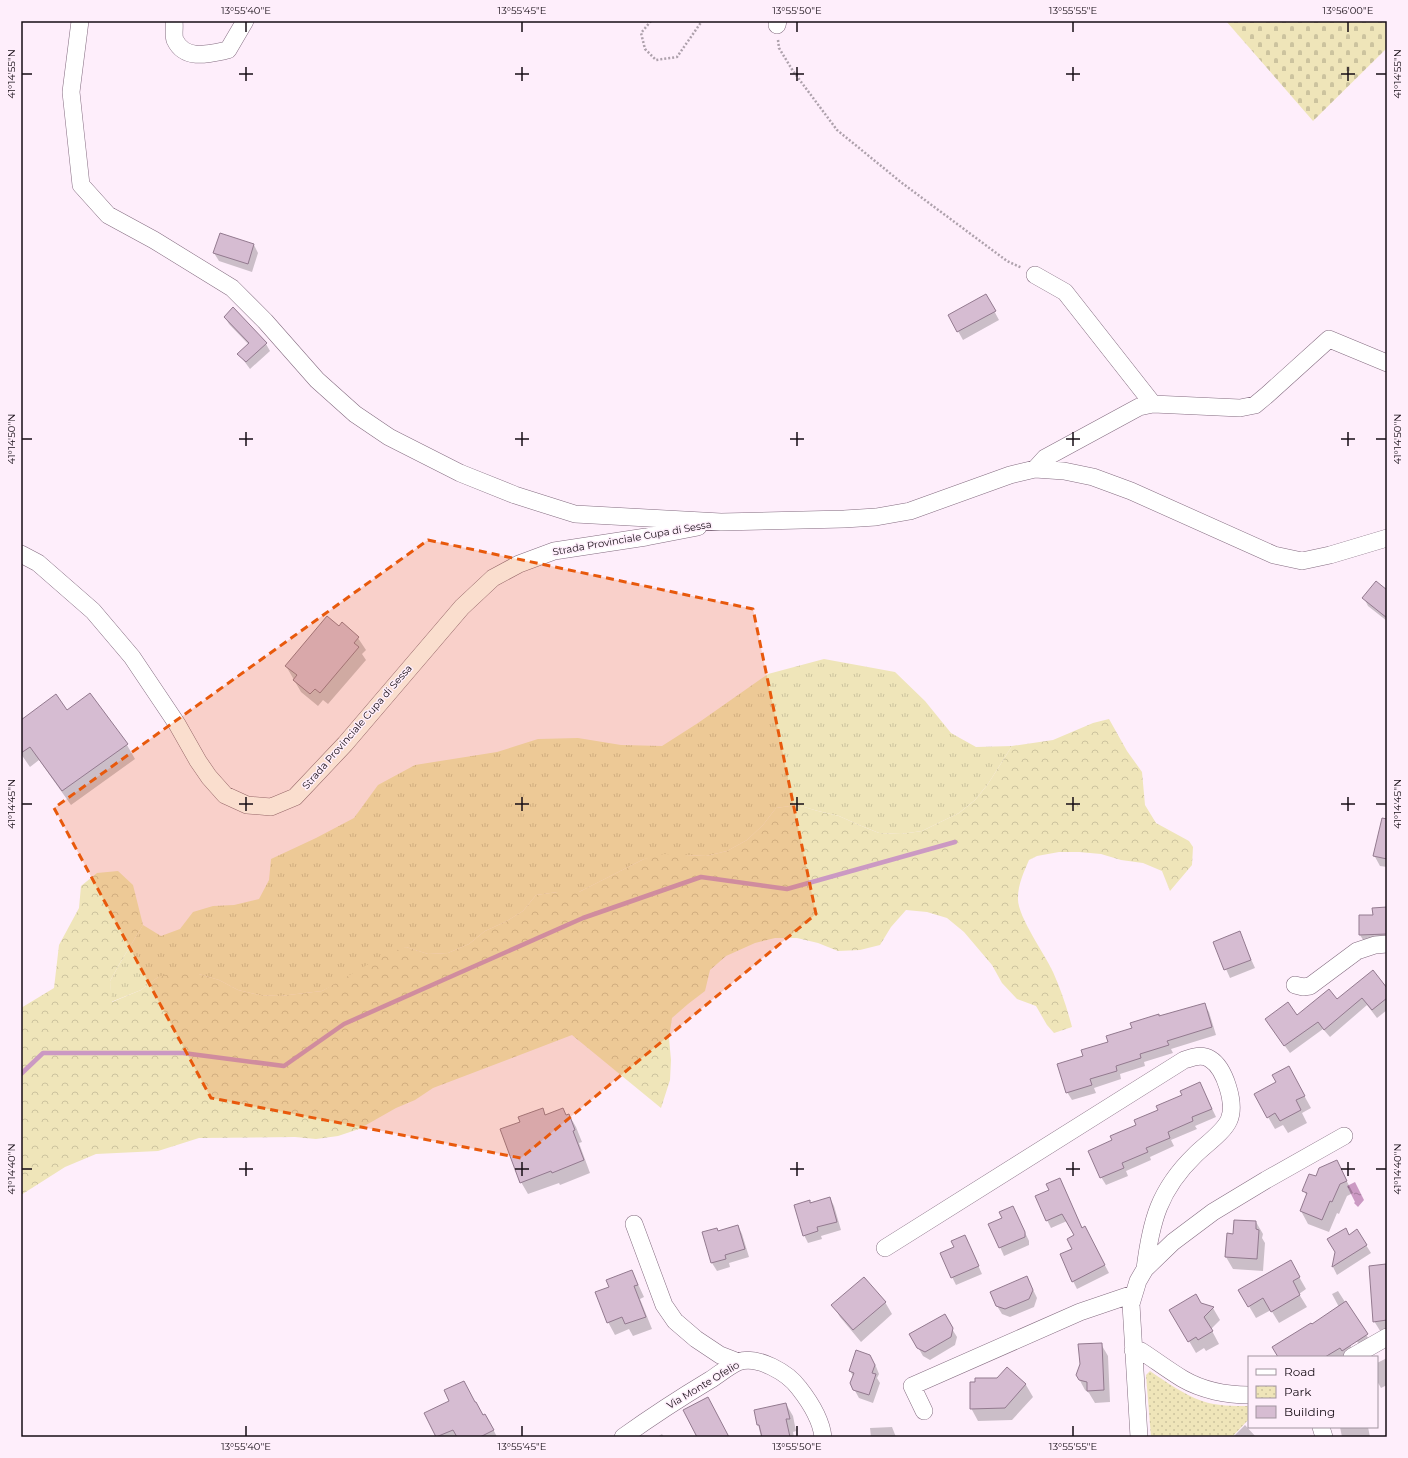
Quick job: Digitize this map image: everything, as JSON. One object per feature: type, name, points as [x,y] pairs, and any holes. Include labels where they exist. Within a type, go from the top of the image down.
[{"type":"street","points":[[80,21],[71,92],[80,185],[108,215],[154,240],[232,288],[265,321],[317,380],[355,414],[389,437],[460,473],[515,495],[575,514],[721,522],[876,517],[910,511],[1010,475],[1035,469],[1064,471],[1093,477],[1131,491],[1274,555],[1302,561],[1330,555],[1387,538]]},
{"type":"street","points":[[174,21],[174,38],[181,49],[189,54],[207,54],[228,50],[245,21]]},
{"type":"street","points":[[1035,275],[1065,292],[1153,404]]},
{"type":"street","points":[[1035,469],[1045,458],[1139,407],[1153,404],[1240,408],[1255,405],[1329,339],[1387,363]]},
{"type":"street","name":"Strada Provinciale Cupa di Sessa","points":[[21,554],[38,563],[93,611],[132,657],[177,724],[209,777],[225,795],[247,805],[271,808],[295,797],[345,744],[462,607],[492,578],[519,564],[554,551],[646,537],[721,522]]},
{"type":"street","points":[[1295,985],[1303,987],[1310,986],[1357,952],[1375,945],[1387,944]]},
{"type":"street","points":[[885,1248],[1184,1060],[1194,1056],[1204,1056],[1211,1059],[1218,1066],[1230,1092],[1232,1100],[1231,1114],[1226,1127],[1184,1166],[1159,1204],[1150,1232],[1145,1269]]},
{"type":"street","points":[[1139,1437],[1131,1304],[1138,1280],[1145,1269],[1173,1242],[1213,1212],[1344,1136]]},
{"type":"street","points":[[634,1224],[664,1305],[675,1321],[696,1339],[720,1355],[738,1362]]},
{"type":"street","points":[[924,1411],[912,1386],[1080,1312],[1133,1294]]},
{"type":"street","points":[[1354,1356],[1387,1337]]},
{"type":"street","points":[[1133,1350],[1141,1351],[1184,1380],[1200,1387],[1221,1392],[1248,1395]]},
{"type":"street","name":"Via Monte Ofelio","points":[[623,1437],[655,1414],[738,1362],[757,1360],[775,1368],[795,1383],[812,1404],[822,1430],[823,1437]]},
{"type":"path","points":[[651,21],[642,33],[645,49],[656,60],[677,57],[702,21]]},
{"type":"path","points":[[778,23],[779,48],[793,71],[837,130],[902,183],[1000,256],[1035,275]]},
{"type":"highlighted area","points":[[428,540],[753,609],[816,914],[521,1158],[211,1098],[54,808]]},
{"type":"green space","points":[[1226,21],[1387,21],[1387,48],[1313,121]]},
{"type":"green space","points":[[824,659],[895,672],[925,701],[951,733],[976,747],[1012,746],[988,784],[975,800],[959,813],[922,831],[901,834],[879,833],[839,816],[797,805],[776,808],[763,825],[747,840],[727,851],[706,856],[685,855],[644,859],[579,892],[558,892],[536,895],[523,911],[505,922],[485,931],[469,944],[448,953],[428,954],[406,947],[322,991],[280,996],[259,995],[238,990],[219,980],[199,974],[158,977],[141,990],[111,1002],[110,981],[143,925],[161,936],[180,929],[193,912],[213,906],[234,905],[259,899],[269,880],[271,859],[354,818],[378,785],[415,765],[497,752],[538,739],[578,738],[621,745],[662,746],[698,723],[768,674]]},
{"type":"green space","points":[[1109,719],[1127,751],[1142,772],[1145,805],[1156,823],[1189,841],[1193,847],[1192,865],[1170,891],[1162,871],[1143,863],[1121,860],[1101,854],[1079,852],[1059,852],[1037,856],[1029,860],[1019,888],[1019,906],[1027,925],[1053,972],[1064,999],[1072,1027],[1054,1033],[1047,1025],[1036,1006],[1017,999],[1002,983],[992,965],[964,932],[947,918],[927,912],[906,910],[891,927],[880,945],[860,950],[838,951],[818,943],[797,938],[775,938],[755,943],[726,956],[710,970],[705,991],[672,1018],[669,1038],[671,1060],[670,1080],[661,1108],[572,1035],[433,1088],[415,1100],[396,1108],[359,1129],[338,1136],[316,1139],[295,1137],[199,1138],[158,1151],[96,1154],[65,1167],[21,1195],[21,1008],[54,988],[59,945],[79,908],[81,886],[97,873],[118,871],[133,885],[143,925],[110,981],[112,1002],[141,990],[158,977],[179,970],[219,980],[238,990],[259,995],[280,996],[322,991],[386,954],[406,947],[428,954],[448,953],[469,944],[485,931],[505,922],[523,911],[536,895],[558,892],[579,892],[644,859],[664,854],[706,856],[727,851],[747,840],[763,825],[776,808],[797,805],[839,816],[879,833],[901,834],[922,831],[959,813],[975,800],[988,784],[1012,746],[1053,740],[1093,723]]},
{"type":"green space","points":[[1150,1371],[1181,1391],[1208,1403],[1231,1406],[1248,1406],[1248,1420],[1232,1437],[1151,1437],[1146,1375]]},
{"type":"water","points":[[1355,1182],[1364,1200],[1358,1207],[1354,1203],[1355,1202],[1347,1186]]},
{"type":"building","points":[[220,233],[254,244],[248,264],[213,253]]},
{"type":"building","points":[[986,294],[996,311],[957,332],[948,315]]},
{"type":"building","points":[[233,307],[267,343],[246,362],[237,354],[249,343],[224,317]]},
{"type":"building","points":[[1376,581],[1387,590],[1387,618],[1362,598]]},
{"type":"building","points":[[327,616],[339,626],[342,622],[359,637],[354,643],[359,647],[320,693],[315,689],[310,694],[293,680],[297,675],[285,666]]},
{"type":"building","points":[[90,693],[128,744],[62,791],[30,747],[21,753],[21,720],[56,694],[67,710]]},
{"type":"building","points":[[1382,818],[1387,819],[1387,859],[1373,856]]},
{"type":"building","points":[[1387,907],[1387,934],[1359,935],[1359,915],[1373,915],[1372,908]]},
{"type":"building","points":[[1240,931],[1251,960],[1224,970],[1213,942]]},
{"type":"building","points":[[1373,970],[1387,988],[1387,998],[1372,1010],[1362,998],[1324,1030],[1318,1022],[1284,1046],[1265,1019],[1288,1002],[1297,1015],[1329,989],[1337,999]]},
{"type":"building","points":[[1205,1003],[1212,1027],[1167,1041],[1169,1045],[1140,1054],[1141,1058],[1116,1066],[1117,1071],[1090,1079],[1092,1085],[1066,1093],[1057,1064],[1083,1056],[1081,1050],[1108,1042],[1106,1036],[1132,1028],[1130,1023],[1159,1014],[1159,1016]]},
{"type":"building","points":[[1289,1066],[1305,1096],[1296,1100],[1301,1110],[1280,1121],[1275,1113],[1267,1118],[1254,1094],[1276,1082],[1272,1075]]},
{"type":"building","points":[[1200,1082],[1212,1109],[1192,1117],[1193,1121],[1168,1132],[1170,1138],[1146,1148],[1148,1152],[1122,1163],[1124,1168],[1100,1178],[1088,1151],[1112,1140],[1110,1136],[1136,1125],[1134,1120],[1158,1110],[1156,1106],[1182,1095],[1180,1091]]},
{"type":"building","points":[[543,1108],[545,1115],[563,1108],[566,1115],[569,1114],[575,1130],[573,1131],[584,1160],[552,1173],[551,1171],[520,1183],[500,1129],[520,1122],[518,1117]]},
{"type":"building","points":[[1337,1160],[1347,1181],[1340,1184],[1332,1202],[1330,1201],[1322,1220],[1300,1211],[1307,1193],[1302,1191],[1309,1174],[1316,1176],[1319,1168]]},
{"type":"building","points":[[1060,1178],[1082,1228],[1085,1226],[1105,1265],[1072,1282],[1060,1254],[1072,1249],[1067,1239],[1074,1235],[1062,1214],[1046,1221],[1035,1196],[1049,1190],[1046,1184]]},
{"type":"building","points":[[830,1197],[837,1222],[817,1227],[818,1231],[803,1236],[794,1205],[810,1200],[810,1203]]},
{"type":"building","points":[[1013,1206],[1025,1232],[1025,1237],[999,1248],[988,1224],[1002,1218],[999,1212]]},
{"type":"building","points":[[1234,1220],[1256,1221],[1256,1229],[1259,1230],[1257,1259],[1225,1257],[1227,1233],[1233,1234]]},
{"type":"building","points":[[738,1225],[745,1249],[725,1255],[726,1259],[711,1263],[702,1232],[717,1228],[718,1231]]},
{"type":"building","points":[[1346,1228],[1349,1235],[1357,1229],[1367,1245],[1332,1267],[1335,1252],[1327,1239]]},
{"type":"building","points":[[965,1235],[979,1266],[951,1278],[940,1253],[954,1247],[951,1241]]},
{"type":"building","points":[[1291,1260],[1300,1277],[1293,1281],[1300,1295],[1271,1312],[1263,1298],[1248,1307],[1238,1290]]},
{"type":"building","points":[[1386,1264],[1387,1320],[1373,1322],[1369,1266]]},
{"type":"building","points":[[632,1270],[638,1285],[634,1286],[646,1317],[625,1324],[622,1317],[607,1323],[595,1292],[609,1287],[606,1280]]},
{"type":"building","points":[[1027,1276],[1033,1290],[1029,1299],[1005,1309],[996,1306],[990,1292]]},
{"type":"building","points":[[864,1277],[886,1302],[853,1330],[831,1305]]},
{"type":"building","points":[[1196,1294],[1201,1303],[1214,1307],[1204,1317],[1213,1331],[1198,1340],[1196,1337],[1188,1342],[1169,1310]]},
{"type":"building","points":[[1346,1301],[1368,1334],[1342,1351],[1340,1348],[1327,1356],[1277,1356],[1272,1347],[1311,1323],[1312,1324]]},
{"type":"building","points":[[945,1314],[953,1328],[951,1337],[925,1352],[917,1348],[909,1334]]},
{"type":"building","points":[[1102,1343],[1104,1390],[1087,1391],[1087,1382],[1079,1380],[1076,1375],[1080,1364],[1078,1344]]},
{"type":"building","points":[[856,1350],[870,1355],[875,1365],[872,1373],[876,1374],[869,1395],[853,1390],[850,1383],[854,1373],[849,1371]]},
{"type":"building","points":[[1007,1367],[1026,1384],[1005,1408],[970,1409],[970,1382],[975,1382],[975,1378],[997,1378]]},
{"type":"building","points":[[464,1381],[475,1402],[483,1415],[485,1414],[494,1430],[480,1437],[457,1437],[453,1430],[436,1437],[424,1413],[449,1401],[444,1390]]},
{"type":"building","points":[[708,1397],[729,1437],[697,1437],[683,1410]]},
{"type":"building","points":[[786,1403],[790,1419],[786,1419],[790,1437],[762,1437],[759,1425],[757,1425],[754,1410]]},
{"type":"waterway","points":[[21,1074],[43,1053],[183,1053],[284,1066],[344,1024],[583,918],[701,877],[787,889],[955,842]]}]
